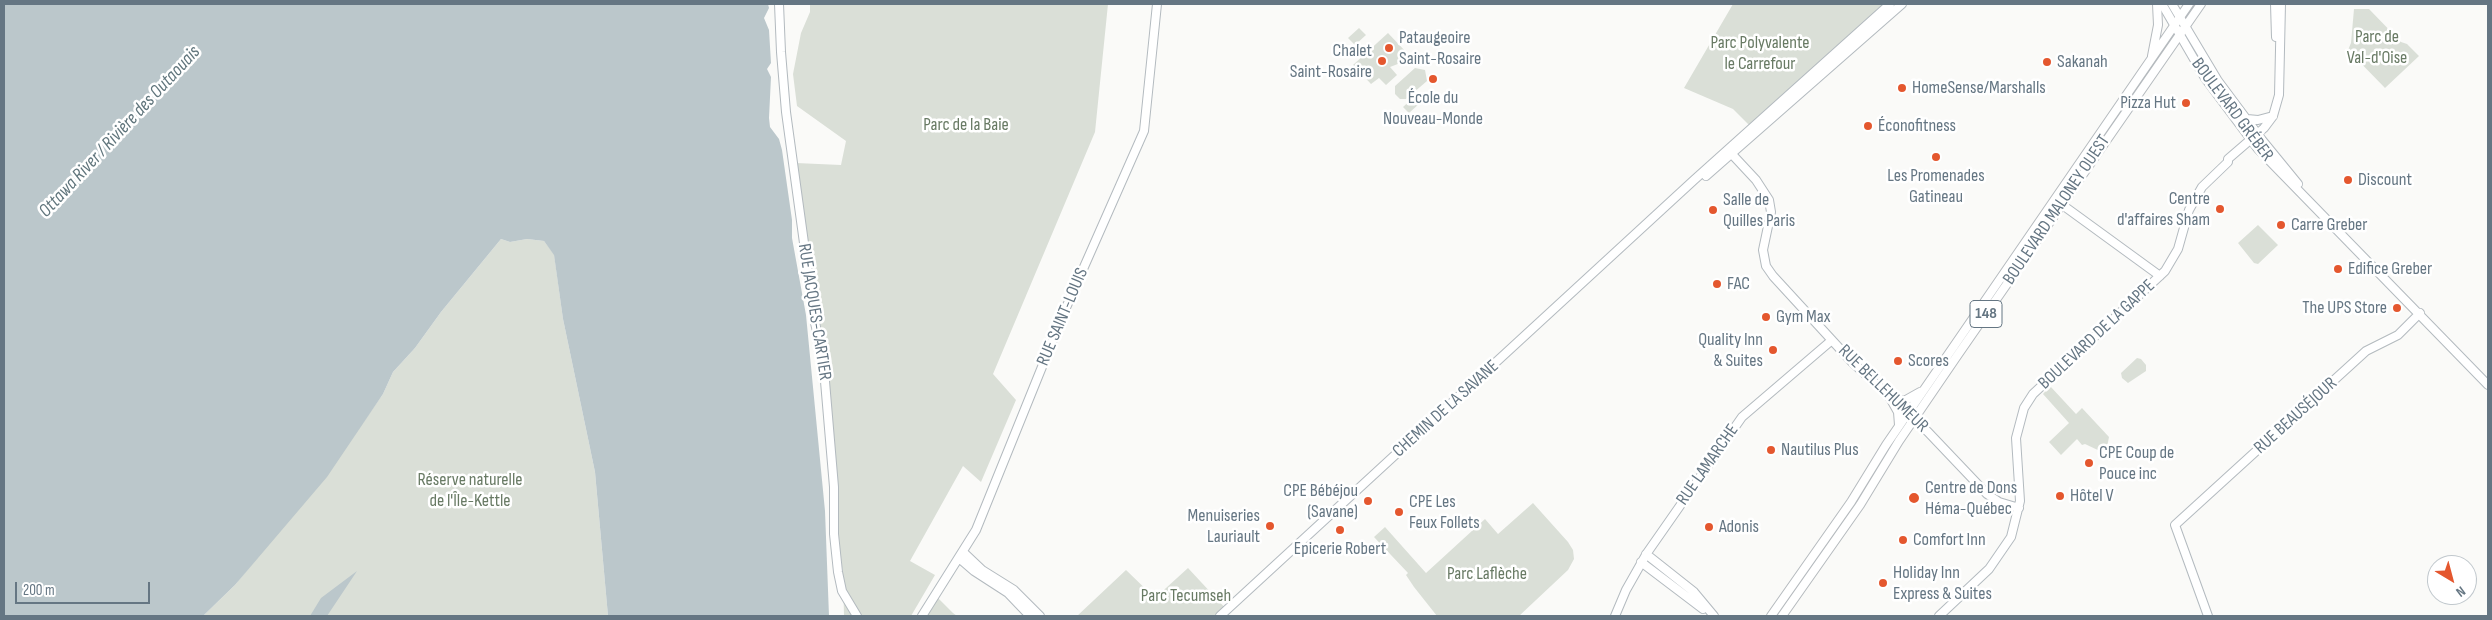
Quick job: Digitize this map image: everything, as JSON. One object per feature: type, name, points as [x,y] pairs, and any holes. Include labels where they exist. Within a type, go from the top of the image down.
[{"type":"street","name":"RUE JACQUES-CARTIER","points":[[779,4],[780,52],[786,112],[815,323],[823,358],[834,487],[834,534],[838,572],[842,591],[857,616]]},
{"type":"street","name":"RUE SAINT-LOUIS","points":[[922,616],[976,530],[1065,310],[1144,132],[1157,4]]},
{"type":"street","name":"CHEMIN DE LA SAVANE","points":[[1730,152],[1890,4]]},
{"type":"street","name":"CHEMIN DE LA SAVANE","points":[[1220,616],[1672,203],[1902,4]]},
{"type":"street","points":[[2151,59],[2158,24],[2157,4]]},
{"type":"street","name":"BOULEVARD GRÉBER","points":[[2162,4],[2208,82],[2254,136],[2315,205],[2488,385]]},
{"type":"street","name":"BOULEVARD GRÉBER","points":[[2172,4],[2218,81],[2247,119],[2254,136]]},
{"type":"street","name":"BOULEVARD MALONEY OUEST","points":[[1782,616],[1830,547],[1911,416],[1927,386],[2052,201],[2189,4]]},
{"type":"street","name":"BOULEVARD MALONEY OUEST","points":[[1772,616],[1899,426],[1911,416],[2060,207],[2201,4]]},
{"type":"street","name":"BOULEVARD DE LA GAPPE","points":[[2275,4],[2280,91]]},
{"type":"street","name":"BOULEVARD DE LA GAPPE","points":[[1938,616],[1999,557],[2011,538],[2020,508],[2016,438],[2021,418],[2029,401],[2041,386],[2160,276],[2177,251],[2189,210],[2202,187],[2273,116],[2280,91],[2281,4]]},
{"type":"street","points":[[2247,119],[2258,120],[2273,116]]},
{"type":"street","name":"RUE BELLEHUMEUR","points":[[1730,152],[1756,180],[1768,200],[1770,220],[1763,250],[1769,271],[1832,340],[1993,499],[2020,508]]},
{"type":"street","points":[[2052,201],[2160,276]]},
{"type":"street","name":"RUE BEAUSÉJOUR","points":[[2208,616],[2175,525],[2366,351],[2398,335],[2420,313]]},
{"type":"street","name":"RUE LAMARCHE","points":[[1615,616],[1626,590],[1646,554],[1742,417],[1832,340]]},
{"type":"street","points":[[1888,395],[1901,400],[1908,400],[1927,386]]},
{"type":"street","points":[[1888,395],[1898,412],[1899,426]]},
{"type":"street","points":[[1823,542],[1830,547]]},
{"type":"street","points":[[1646,554],[1694,592],[1713,616]]},
{"type":"street","points":[[961,555],[1010,586],[1031,613],[1040,616]]},
{"type":"street","points":[[1641,562],[1713,616]]},
{"type":"green space","name":"Parc de la Baie","points":[[810,4],[1108,4],[1095,132],[993,374],[1016,400],[981,482],[963,466],[910,561],[935,575],[911,616],[844,616],[843,574],[836,522],[818,320],[796,163],[841,165],[846,141],[797,106],[793,74],[801,33],[810,12]]},
{"type":"green space","name":"Parc Polyvalente le Carrefour","points":[[1733,4],[1890,4],[1752,128],[1733,109],[1684,88]]},
{"type":"green space","name":"Parc de Val-d'Oise","points":[[2354,9],[2369,9],[2401,42],[2407,44],[2419,56],[2385,88],[2348,50],[2351,43]]},
{"type":"green space","points":[[1359,28],[1366,35],[1355,45],[1348,38]]},
{"type":"green space","points":[[1388,33],[1406,52],[1408,60],[1390,67],[1397,75],[1386,85],[1379,78],[1371,84],[1353,65]]},
{"type":"green space","points":[[1415,68],[1425,70],[1427,81],[1406,99],[1400,99],[1395,94],[1395,86]]},
{"type":"green space","points":[[1414,97],[1420,103],[1409,113],[1403,107]]},
{"type":"green space","points":[[2258,225],[2278,245],[2258,264],[2254,263],[2238,243]]},
{"type":"green space","name":"Réserve naturelle de l'Île-Kettle","points":[[501,239],[510,242],[527,239],[544,241],[554,254],[563,319],[595,472],[608,616],[203,616],[235,585],[345,448],[383,394],[393,372],[415,348],[441,312]]},
{"type":"green space","points":[[2137,358],[2141,359],[2146,365],[2146,371],[2128,383],[2122,378],[2121,373]]},
{"type":"green space","points":[[2050,386],[2076,414],[2082,408],[2109,437],[2107,447],[2102,452],[2085,444],[2082,445],[2077,439],[2061,455],[2049,442],[2069,423],[2043,394]]},
{"type":"green space","name":"Parc Laflèche","points":[[1533,503],[1568,542],[1573,550],[1574,559],[1568,570],[1519,616],[1437,616],[1414,587],[1406,575],[1408,573],[1374,537],[1385,527],[1426,573],[1485,519],[1498,534]]},
{"type":"green space","name":"Parc Tecumseh","points":[[1188,568],[1227,610],[1220,616],[1077,616],[1126,570],[1155,598]]},
{"type":"green space","points":[[938,598],[953,613],[957,616],[927,616]]},
{"type":"water","name":"Ottawa River / Rivière des Outaouais","points":[[4,4],[768,4],[769,8],[764,18],[769,30],[771,63],[767,69],[771,77],[769,118],[770,127],[779,139],[782,150],[792,220],[792,238],[806,315],[825,511],[829,616],[608,616],[595,472],[563,319],[554,255],[544,241],[527,239],[510,242],[501,239],[441,312],[415,348],[393,372],[383,394],[327,477],[235,585],[203,616],[4,616]]},
{"type":"water","points":[[357,571],[327,616],[310,616],[321,598]]},
{"type":"place","name":"Pataugeoire Saint-Rosaire","points":[[1389,48]]},
{"type":"place","name":"Chalet Saint-Rosaire","points":[[1382,61]]},
{"type":"place","name":"Sakanah","points":[[2047,62]]},
{"type":"place","name":"École du Nouveau-Monde","points":[[1433,79]]},
{"type":"place","name":"HomeSense/Marshalls","points":[[1902,88]]},
{"type":"place","name":"Pizza Hut","points":[[2186,103]]},
{"type":"place","name":"Éconofitness","points":[[1868,126]]},
{"type":"place","name":"Les Promenades Gatineau","points":[[1936,157]]},
{"type":"place","name":"Discount","points":[[2348,180]]},
{"type":"place","name":"Centre d'affaires Sham","points":[[2220,209]]},
{"type":"place","name":"Salle de Quilles Paris","points":[[1713,210]]},
{"type":"place","name":"Carre Greber","points":[[2281,225]]},
{"type":"place","name":"Edifice Greber","points":[[2338,269]]},
{"type":"place","name":"FAC","points":[[1717,284]]},
{"type":"place","name":"The UPS Store","points":[[2397,308]]},
{"type":"place","name":"Gym Max","points":[[1766,317]]},
{"type":"place","name":"Quality Inn & Suites","points":[[1773,350]]},
{"type":"place","name":"Scores","points":[[1898,361]]},
{"type":"place","name":"Nautilus Plus","points":[[1771,450]]},
{"type":"place","name":"CPE Coup de Pouce inc","points":[[2089,463]]},
{"type":"place","name":"Hôtel V","points":[[2060,496]]},
{"type":"place","name":"Centre de Dons Héma-Québec","points":[[1914,498]]},
{"type":"place","name":"CPE Bébéjou (Savane)","points":[[1368,501]]},
{"type":"place","name":"CPE Les Feux Follets","points":[[1399,512]]},
{"type":"place","name":"Menuiseries Lauriault","points":[[1270,526]]},
{"type":"place","name":"Adonis","points":[[1709,527]]},
{"type":"place","name":"Epicerie Robert","points":[[1340,530]]},
{"type":"place","name":"Comfort Inn","points":[[1903,540]]},
{"type":"place","name":"Holiday Inn Express & Suites","points":[[1883,583]]}]
